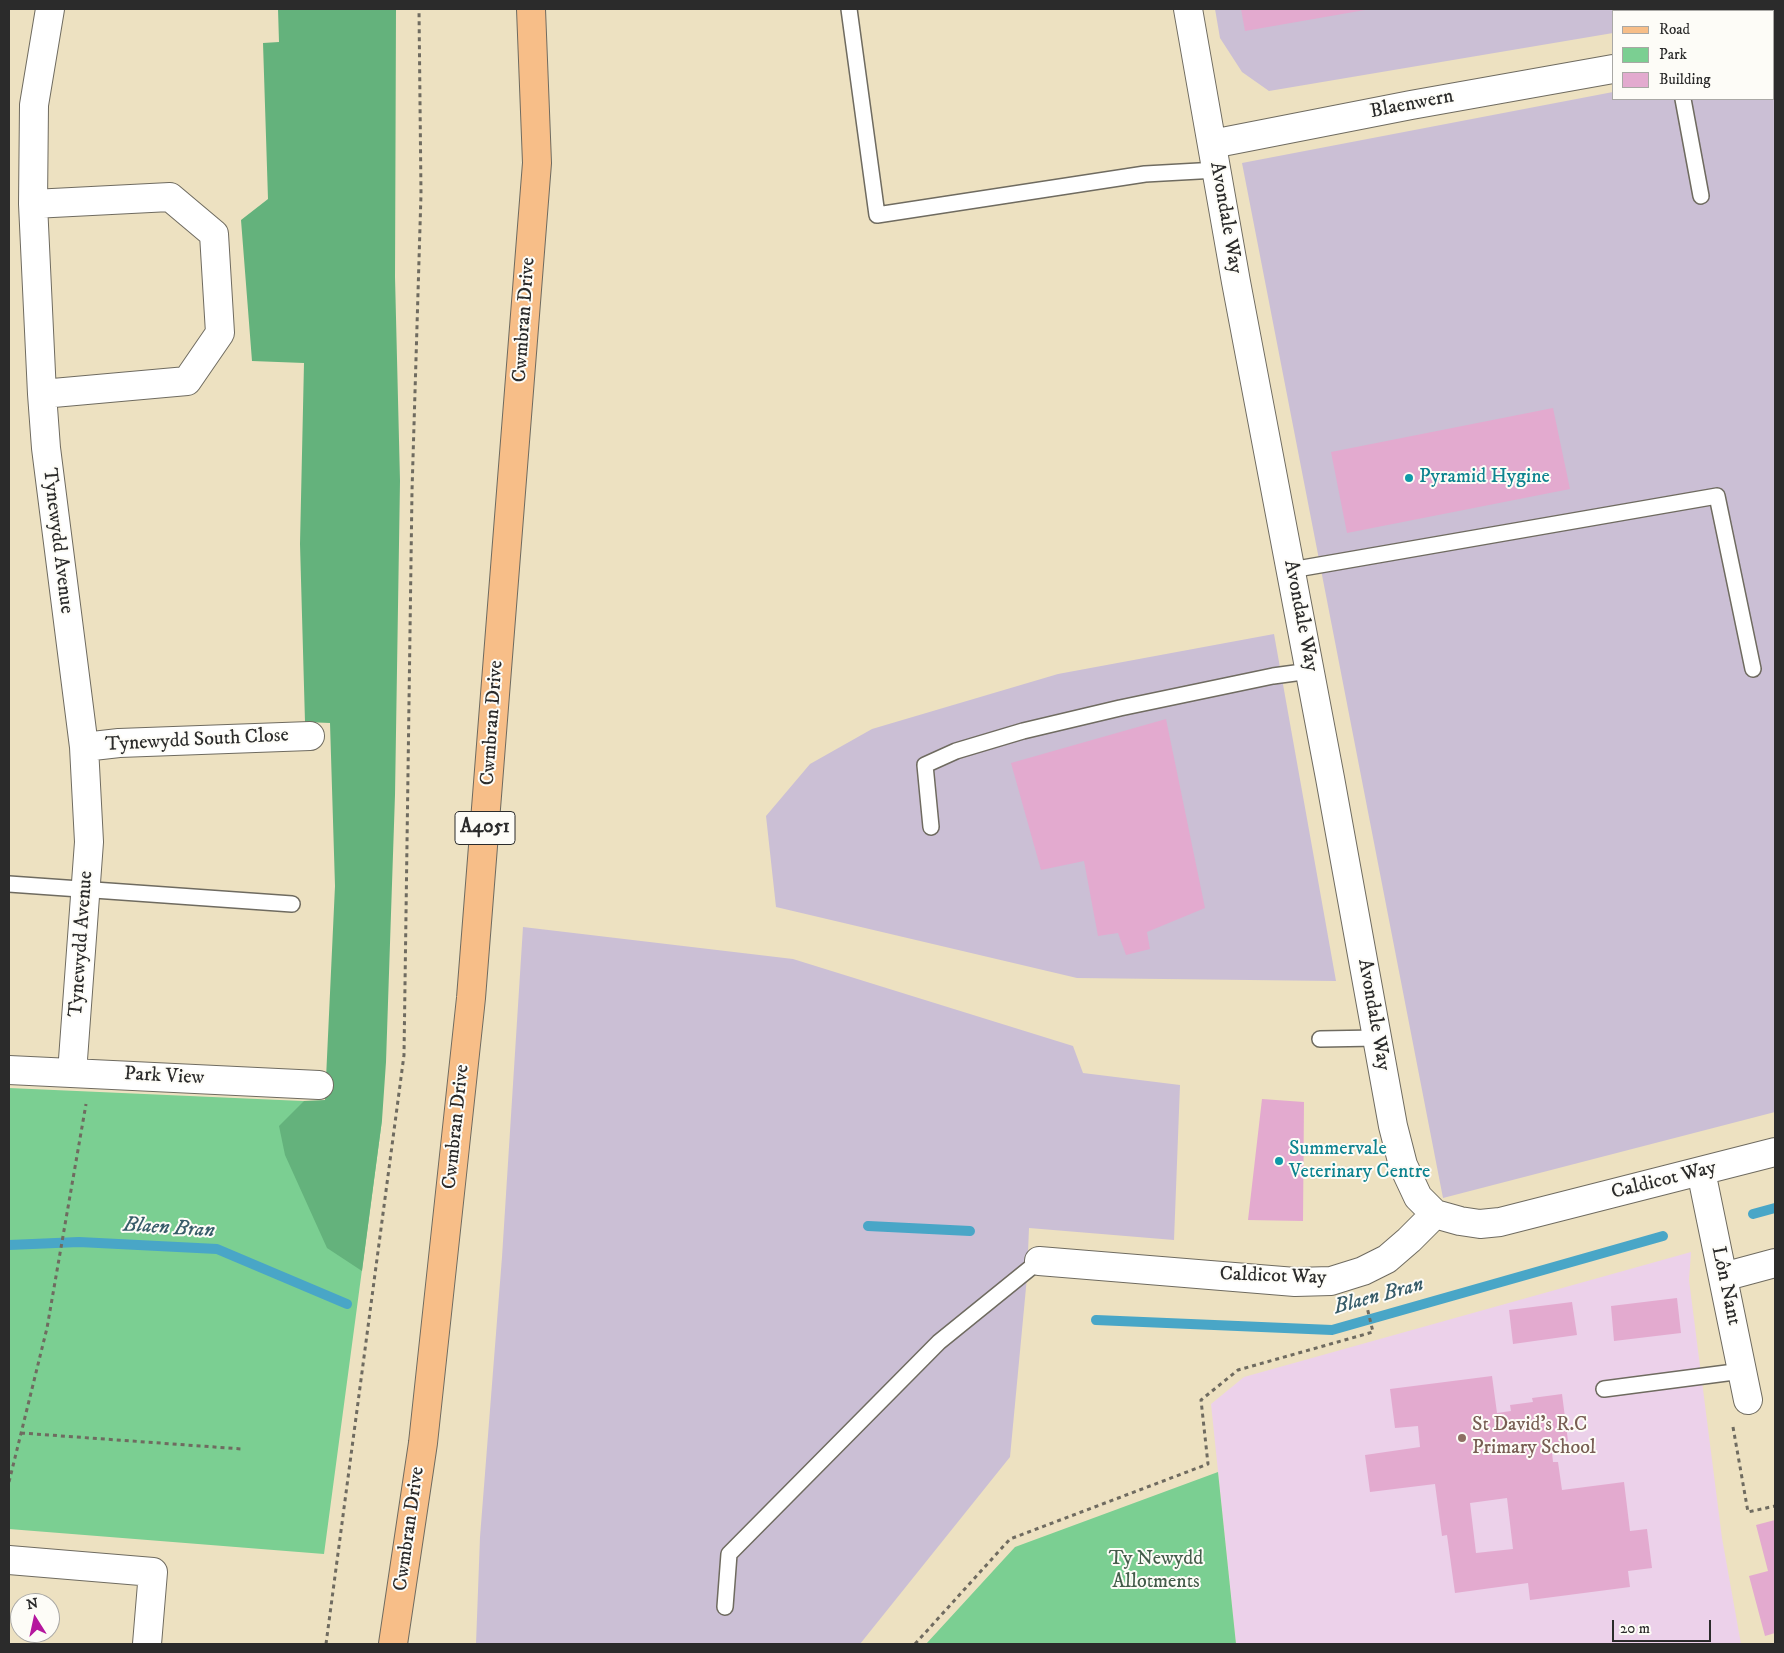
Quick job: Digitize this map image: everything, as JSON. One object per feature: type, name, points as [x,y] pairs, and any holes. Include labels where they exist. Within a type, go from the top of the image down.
[{"type":"main road","name":"Cwmbran Drive","points":[[393,1644],[423,1443],[472,998],[537,163],[531,9]]},
{"type":"street","name":"Tynewydd Avenue","points":[[50,9],[34,106],[33,204],[46,448],[84,747],[90,842],[86,888],[83,1073]]},
{"type":"street","name":"Avondale Way","points":[[1188,9],[1393,1126],[1402,1165],[1418,1197],[1435,1214]]},
{"type":"street","name":"Blaenwern","points":[[1214,157],[1402,107],[1612,69]]},
{"type":"street","points":[[33,204],[170,197],[214,234],[220,333],[188,381],[42,394]]},
{"type":"street","name":"Tynewydd South Close","points":[[84,747],[119,743],[310,736]]},
{"type":"street","name":"Park View","points":[[9,1070],[319,1085]]},
{"type":"street","name":"Caldicot Way","points":[[1039,1261],[1295,1282],[1331,1281],[1364,1271],[1387,1259],[1435,1214],[1480,1224],[1500,1222],[1775,1152]]},
{"type":"street","name":"Lôn Nant","points":[[1701,1171],[1748,1400]]},
{"type":"street","points":[[1723,1277],[1775,1263]]},
{"type":"street","points":[[9,1560],[153,1572],[147,1644]]},
{"type":"lane","points":[[849,9],[877,215],[1145,174],[1214,157]]},
{"type":"lane","points":[[1683,100],[1701,196]]},
{"type":"lane","points":[[1291,570],[1717,496],[1752,669]]},
{"type":"lane","points":[[930,827],[926,765],[956,751],[1023,731],[1120,708],[1274,676],[1310,671]]},
{"type":"lane","points":[[9,884],[292,904]]},
{"type":"lane","points":[[1320,1039],[1377,1038]]},
{"type":"lane","points":[[725,1606],[729,1554],[939,1342],[1039,1261]]},
{"type":"lane","points":[[1604,1389],[1742,1370]]},
{"type":"path","points":[[326,1644],[404,1055],[412,491],[421,194],[419,9]]},
{"type":"path","points":[[9,1482],[47,1328],[66,1226],[88,1092],[83,1073]]},
{"type":"path","points":[[914,1644],[1010,1539],[1208,1464],[1201,1400],[1238,1370],[1374,1332],[1365,1298]]},
{"type":"path","points":[[1748,1400],[1729,1404],[1748,1512],[1775,1506]]},
{"type":"path","points":[[21,1433],[242,1449]]},
{"type":"shaded area","points":[[1215,9],[1756,9],[1612,10],[1612,33],[1269,91],[1242,72],[1220,38]]},
{"type":"shaded area","points":[[1774,62],[1775,1112],[1443,1198],[1242,163],[1612,92],[1612,100],[1774,100]]},
{"type":"shaded area","points":[[1274,634],[1336,981],[1077,978],[776,907],[766,816],[810,764],[872,729],[1058,674]]},
{"type":"shaded area","points":[[523,927],[793,959],[1073,1046],[1083,1073],[1180,1085],[1174,1240],[1029,1228],[1027,1277],[1010,1457],[860,1644],[476,1644],[480,1537],[502,1257]]},
{"type":"shaded area","name":"St David's R.C Primary School","points":[[1691,1252],[1689,1280],[1722,1538],[1741,1644],[1236,1644],[1211,1404],[1244,1377]]},
{"type":"green space","points":[[278,9],[396,9],[395,277],[400,481],[395,795],[386,1062],[382,1120],[362,1271],[327,1248],[285,1155],[279,1126],[304,1101],[325,1100],[335,886],[330,723],[305,722],[300,544],[304,363],[252,361],[241,220],[268,199],[263,43],[279,42]]},
{"type":"green space","points":[[9,1088],[325,1102],[382,1120],[324,1554],[9,1529]]},
{"type":"green space","name":"Ty Newydd Allotments","points":[[1218,1472],[1236,1644],[926,1644],[1015,1547]]},
{"type":"building","points":[[1241,9],[1365,9],[1365,10],[1245,31]]},
{"type":"building","name":"Pyramid Hygine","points":[[1553,408],[1570,489],[1347,533],[1331,452]]},
{"type":"building","points":[[1166,719],[1205,908],[1147,932],[1150,949],[1126,955],[1118,933],[1098,936],[1084,861],[1041,870],[1011,763]]},
{"type":"building","name":"Summervale Veterinary Centre","points":[[1262,1099],[1304,1102],[1303,1221],[1248,1220]]},
{"type":"building","points":[[1677,1298],[1681,1333],[1614,1341],[1611,1306]]},
{"type":"building","points":[[1572,1302],[1577,1335],[1513,1344],[1509,1310]]},
{"type":"building","points":[[1492,1376],[1497,1413],[1511,1411],[1510,1405],[1533,1402],[1532,1398],[1562,1394],[1568,1441],[1551,1443],[1553,1462],[1558,1462],[1562,1490],[1624,1482],[1630,1531],[1647,1529],[1652,1568],[1628,1571],[1630,1587],[1530,1600],[1528,1583],[1455,1593],[1447,1535],[1442,1536],[1435,1484],[1370,1492],[1365,1455],[1420,1447],[1418,1426],[1395,1428],[1390,1389]],"holes":[[[1507,1498],[1513,1549],[1476,1553],[1470,1503]]]},
{"type":"building","points":[[1775,1520],[1775,1633],[1765,1636],[1749,1576],[1768,1571],[1756,1525]]},
{"type":"waterway","name":"Blaen Bran","points":[[1753,1214],[1775,1208]]},
{"type":"waterway","name":"Blaen Bran","points":[[868,1226],[970,1231]]},
{"type":"waterway","name":"Blaen Bran","points":[[1096,1320],[1332,1330],[1663,1236]]},
{"type":"waterway","name":"Blaen Bran","points":[[9,1245],[79,1242],[217,1249],[347,1304]]},
{"type":"place","name":"Pyramid Hygine","points":[[1409,478]]},
{"type":"place","name":"Summervale Veterinary Centre","points":[[1279,1161]]},
{"type":"place","name":"St David's R.C Primary School","points":[[1462,1438]]}]
